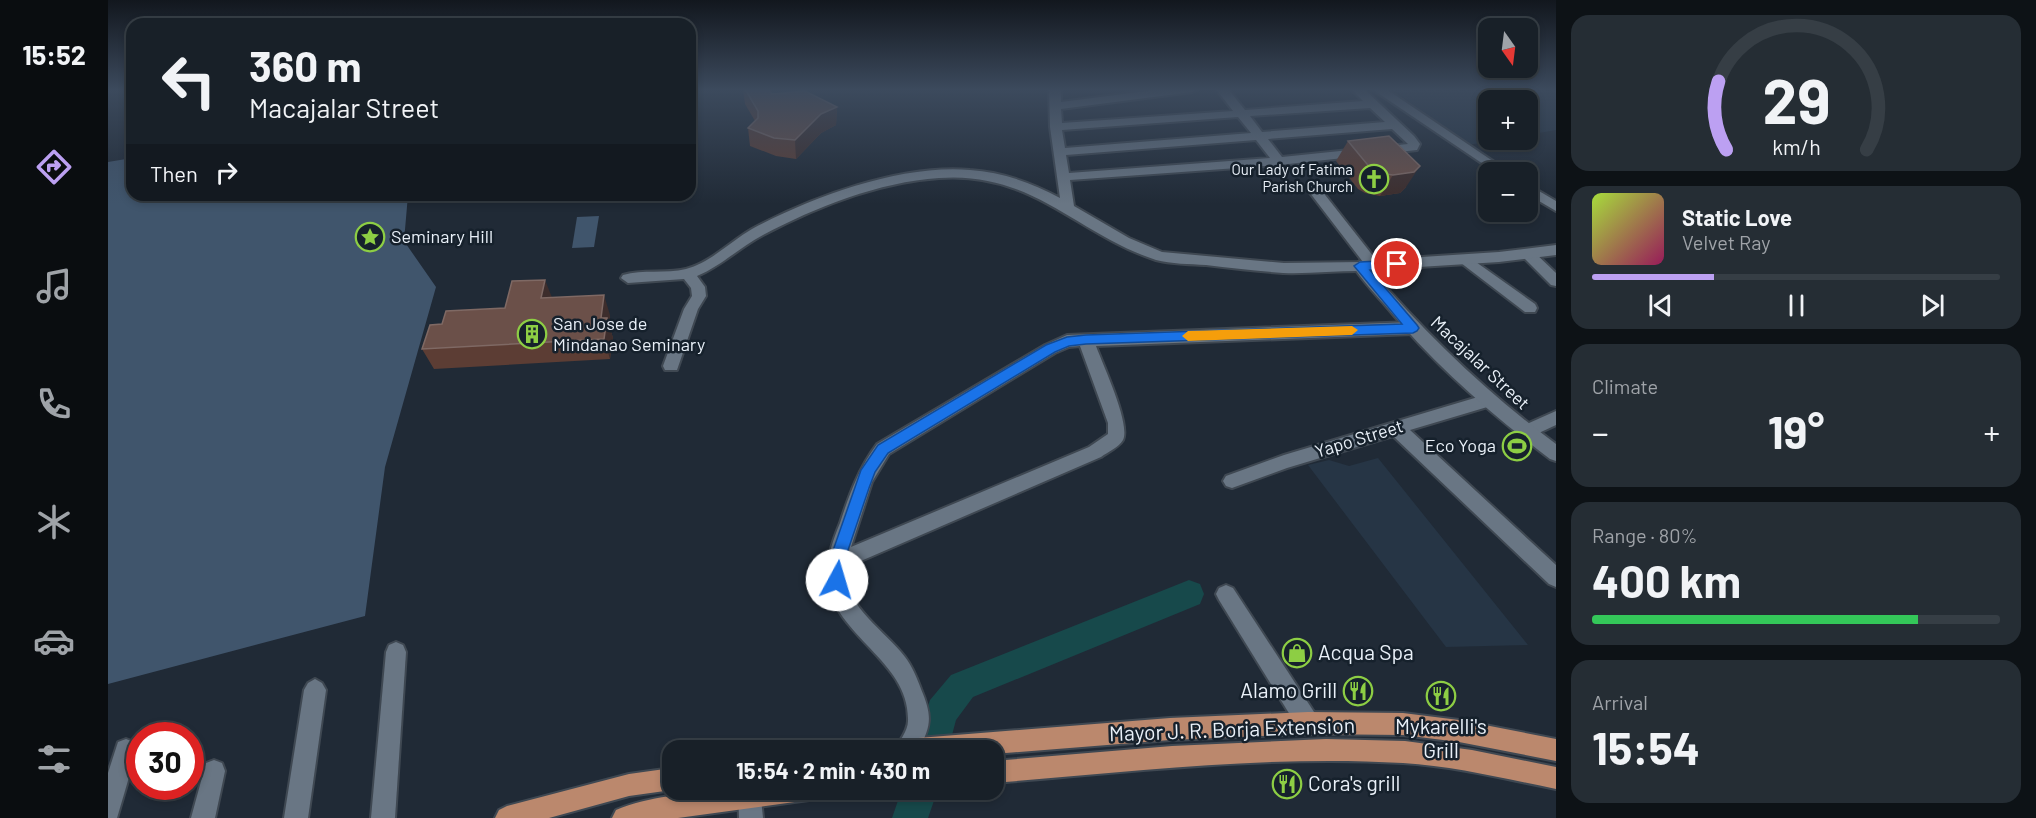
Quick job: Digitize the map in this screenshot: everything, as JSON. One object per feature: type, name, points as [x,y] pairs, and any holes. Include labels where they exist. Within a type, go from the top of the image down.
[{"type":"main road","name":"Mayor J. R. Borja Extension","points":[[1004,744],[1170,729],[1308,723],[1414,726],[1459,730],[1551,750]]},
{"type":"main road","name":"Mayor J. R. Borja Extension","points":[[1004,771],[1149,759],[1326,750],[1405,752],[1556,776]]},
{"type":"main road","points":[[1551,750],[1556,776]]},
{"type":"main road","points":[[507,818],[629,785],[662,780]]},
{"type":"main road","points":[[624,818],[674,807],[749,801]]},
{"type":"street","points":[[1056,127],[1068,208]]},
{"type":"street","points":[[1252,127],[1278,161]]},
{"type":"street","points":[[1059,152],[1368,127]]},
{"type":"street","points":[[1064,177],[1278,161],[1413,147],[1414,144],[1397,127]]},
{"type":"street","points":[[1435,127],[1488,162]]},
{"type":"street","points":[[628,278],[688,274],[697,271],[740,242],[819,204],[914,177],[952,174],[996,177],[1038,192],[1124,241],[1160,256],[1284,268],[1466,260],[1556,250]]},
{"type":"street","name":"Macajalar Street","points":[[1313,189],[1413,328],[1488,400],[1556,454]]},
{"type":"street","points":[[1538,195],[1556,207]]},
{"type":"street","points":[[1528,254],[1556,281]]},
{"type":"street","points":[[1466,260],[1530,308]]},
{"type":"street","points":[[671,366],[691,309],[699,297],[698,286],[688,274]]},
{"type":"street","points":[[912,740],[919,725],[918,709],[912,693],[897,663],[857,623],[848,608],[837,580],[837,562],[868,470],[883,449],[1067,341],[1413,328]]},
{"type":"street","points":[[837,562],[1095,452],[1116,438],[1116,423],[1086,340]]},
{"type":"street","name":"Yapo Street","points":[[1232,481],[1284,462],[1488,400]]},
{"type":"street","points":[[1526,432],[1556,418]]},
{"type":"street","points":[[1396,428],[1556,578]]},
{"type":"street","points":[[1226,594],[1308,723]]},
{"type":"street","points":[[383,818],[396,652]]},
{"type":"street","points":[[296,818],[315,690]]},
{"type":"street","points":[[109,803],[126,750]]},
{"type":"street","points":[[203,818],[214,771]]},
{"type":"shaded area","points":[[1443,127],[1478,127],[1478,143],[1467,145]]},
{"type":"shaded area","points":[[1538,127],[1556,127],[1556,130],[1538,133]]},
{"type":"shaded area","points":[[126,159],[126,201],[407,201],[404,241],[436,287],[385,467],[365,616],[108,684],[108,162]]},
{"type":"shaded area","points":[[599,216],[594,247],[572,248],[577,217]]},
{"type":"shaded area","points":[[1378,458],[1528,645],[1446,647],[1308,465],[1329,460],[1349,466]]},
{"type":"building","points":[[808,127],[795,140],[774,138],[748,128]]},
{"type":"building","points":[[1389,136],[1420,166],[1414,172],[1393,175],[1378,173],[1371,169],[1348,141]]},
{"type":"building","points":[[545,280],[541,298],[604,295],[601,318],[607,318],[604,339],[422,349],[430,325],[442,324],[446,311],[505,308],[512,281]]},
{"type":"waterway","points":[[934,740],[942,712],[962,686],[1189,594]]},
{"type":"waterway","points":[[910,818],[916,800]]},
{"type":"slow traffic","points":[[1188,336],[1352,330]]},
{"type":"place","name":"Our Lady of Fatima Parish Church","points":[[1374,179]]},
{"type":"place","name":"Seminary Hill","points":[[370,237]]},
{"type":"place","name":"San Jose de Mindanao Seminary","points":[[532,334]]},
{"type":"place","name":"Eco Yoga","points":[[1517,446]]},
{"type":"place","name":"Acqua Spa","points":[[1297,653]]},
{"type":"place","name":"Alamo Grill","points":[[1358,691]]},
{"type":"place","name":"Mykarelli's Grill","points":[[1441,696]]},
{"type":"place","name":"Cora's grill","points":[[1287,784]]},
{"type":"route","points":[[837,580],[837,562],[868,470],[883,449],[1050,349],[1067,341],[1413,328],[1360,266],[1397,264]]}]
